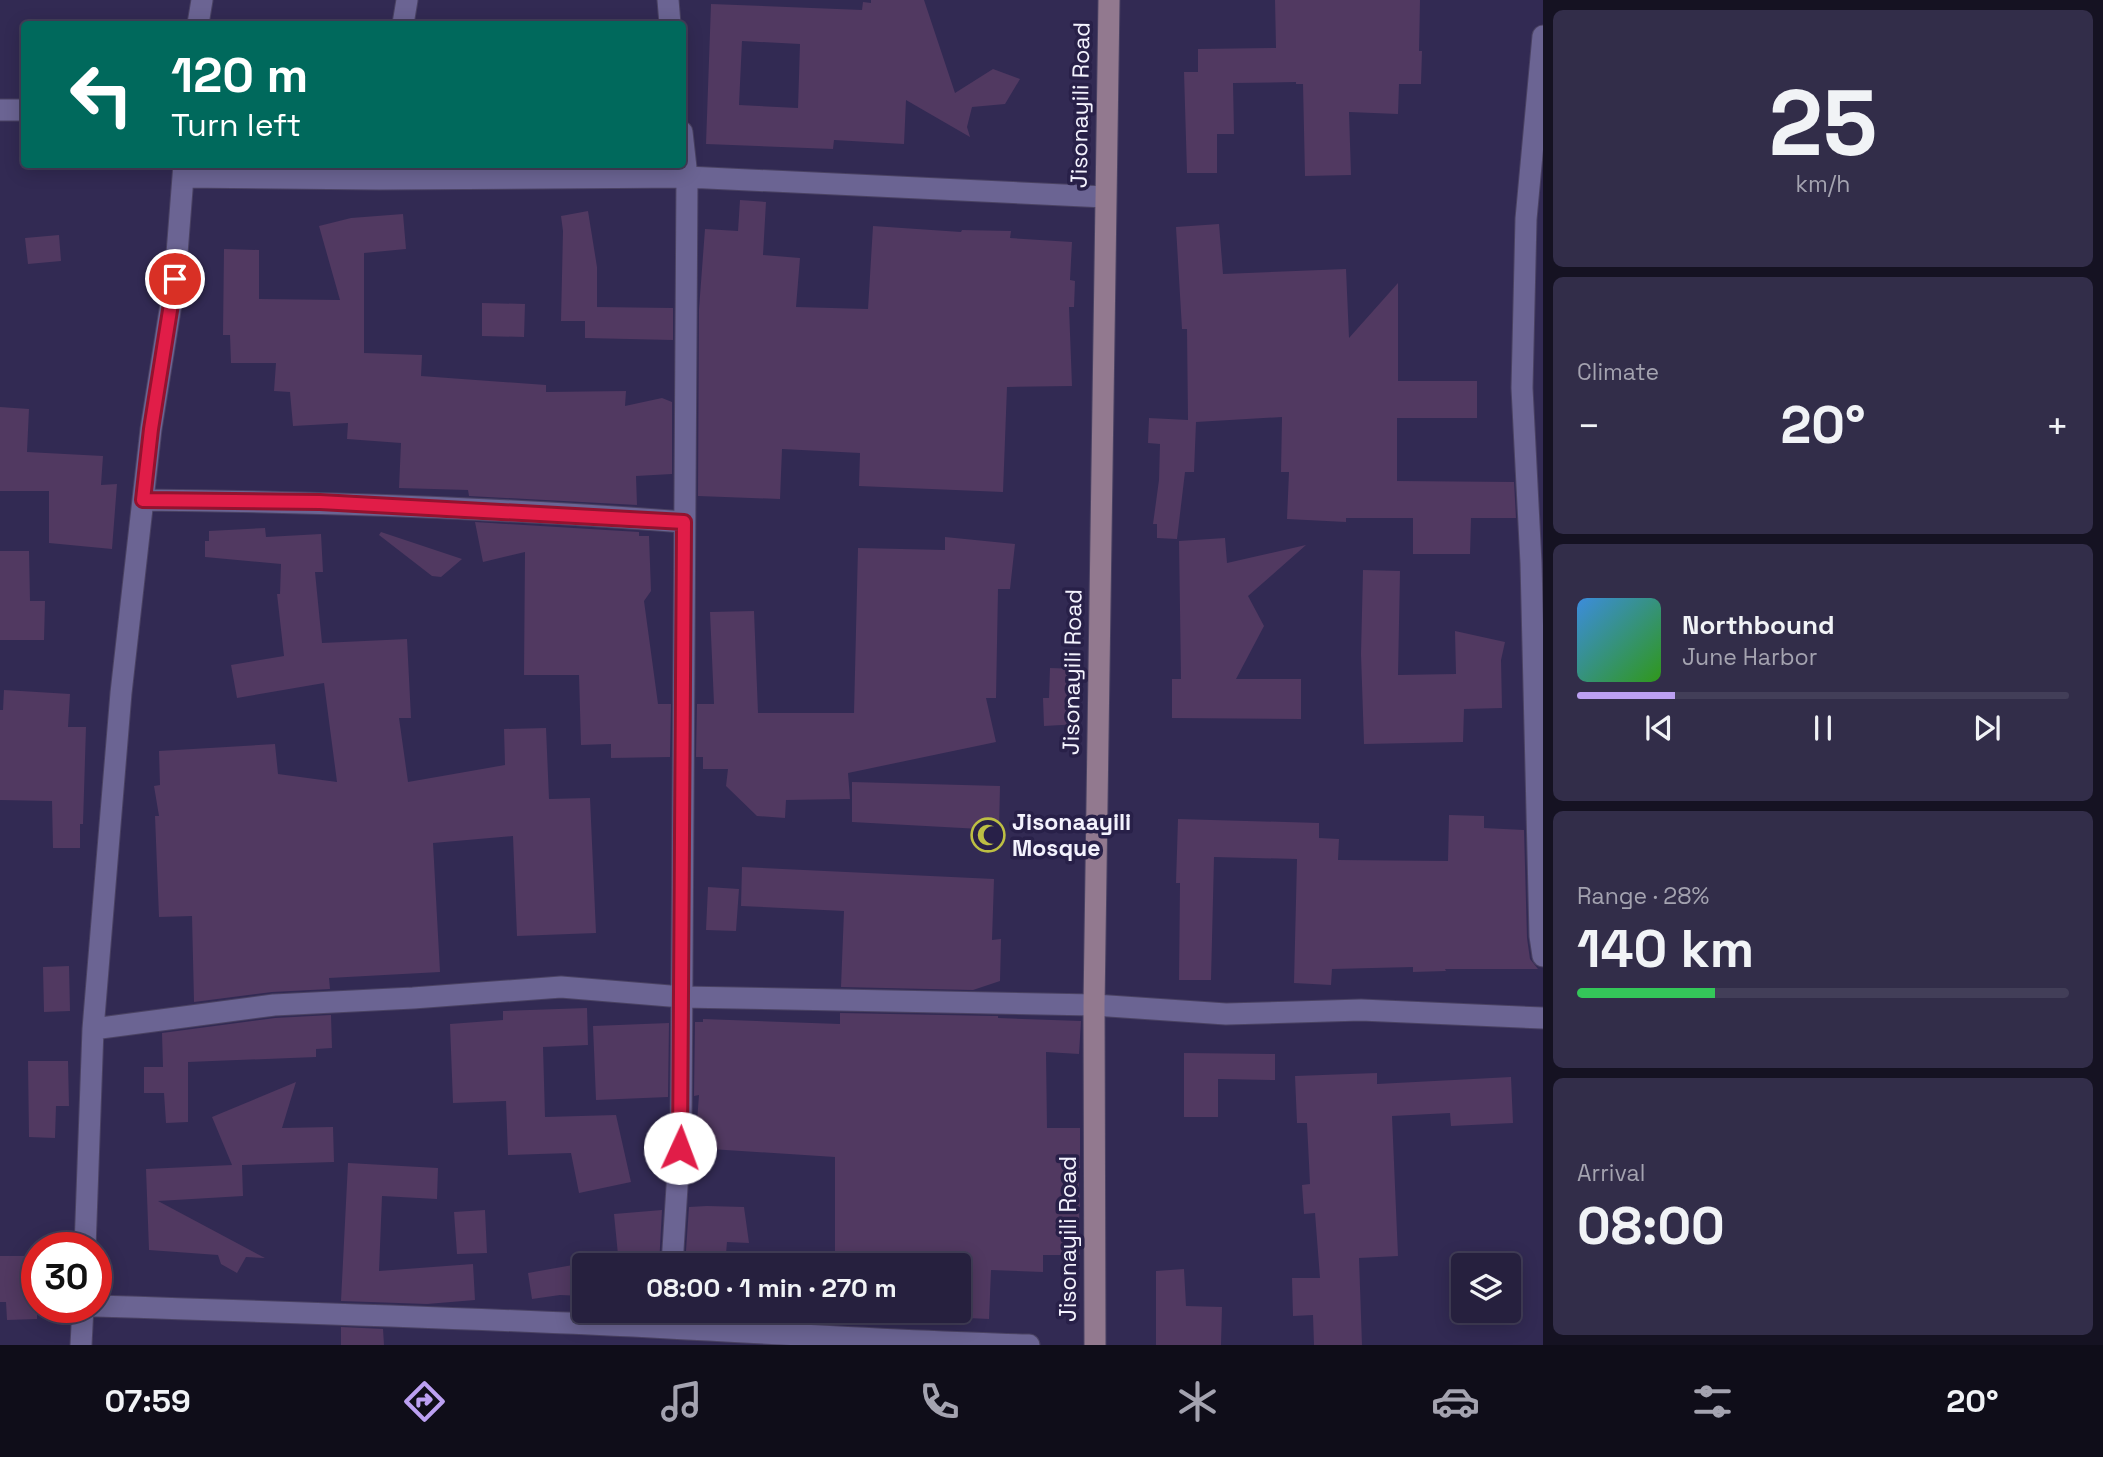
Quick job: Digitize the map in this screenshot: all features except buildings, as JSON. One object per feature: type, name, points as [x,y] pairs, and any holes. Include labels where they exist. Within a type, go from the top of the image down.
[{"type":"street","points":[[198,21],[202,0]]},
{"type":"street","points":[[404,21],[407,0]]},
{"type":"street","points":[[668,0],[670,21]]},
{"type":"street","name":"Jisonayili Road","points":[[1095,1345],[1094,1005],[1109,0]]},
{"type":"street","points":[[1543,36],[1526,219],[1522,388],[1531,563],[1540,936],[1543,956]]},
{"type":"street","points":[[0,110],[21,110]]},
{"type":"street","points":[[673,1253],[681,1124],[686,168]]},
{"type":"street","points":[[86,1232],[93,1028],[121,693],[151,429],[175,279],[184,171],[687,177],[1105,197]]},
{"type":"street","points":[[143,500],[320,502],[684,522]]},
{"type":"street","points":[[93,1028],[274,1005],[561,987],[682,998],[1094,1005],[1226,1014],[1361,1010],[1543,1018]]},
{"type":"street","points":[[112,1307],[410,1316],[1029,1345]]},
{"type":"street","points":[[80,1345],[82,1323]]},
{"type":"place","name":"Jisonaayili Mosque","points":[[988,835]]},
{"type":"route","points":[[175,279],[151,429],[143,500],[320,502],[614,516],[684,522],[680,1148]]}]
